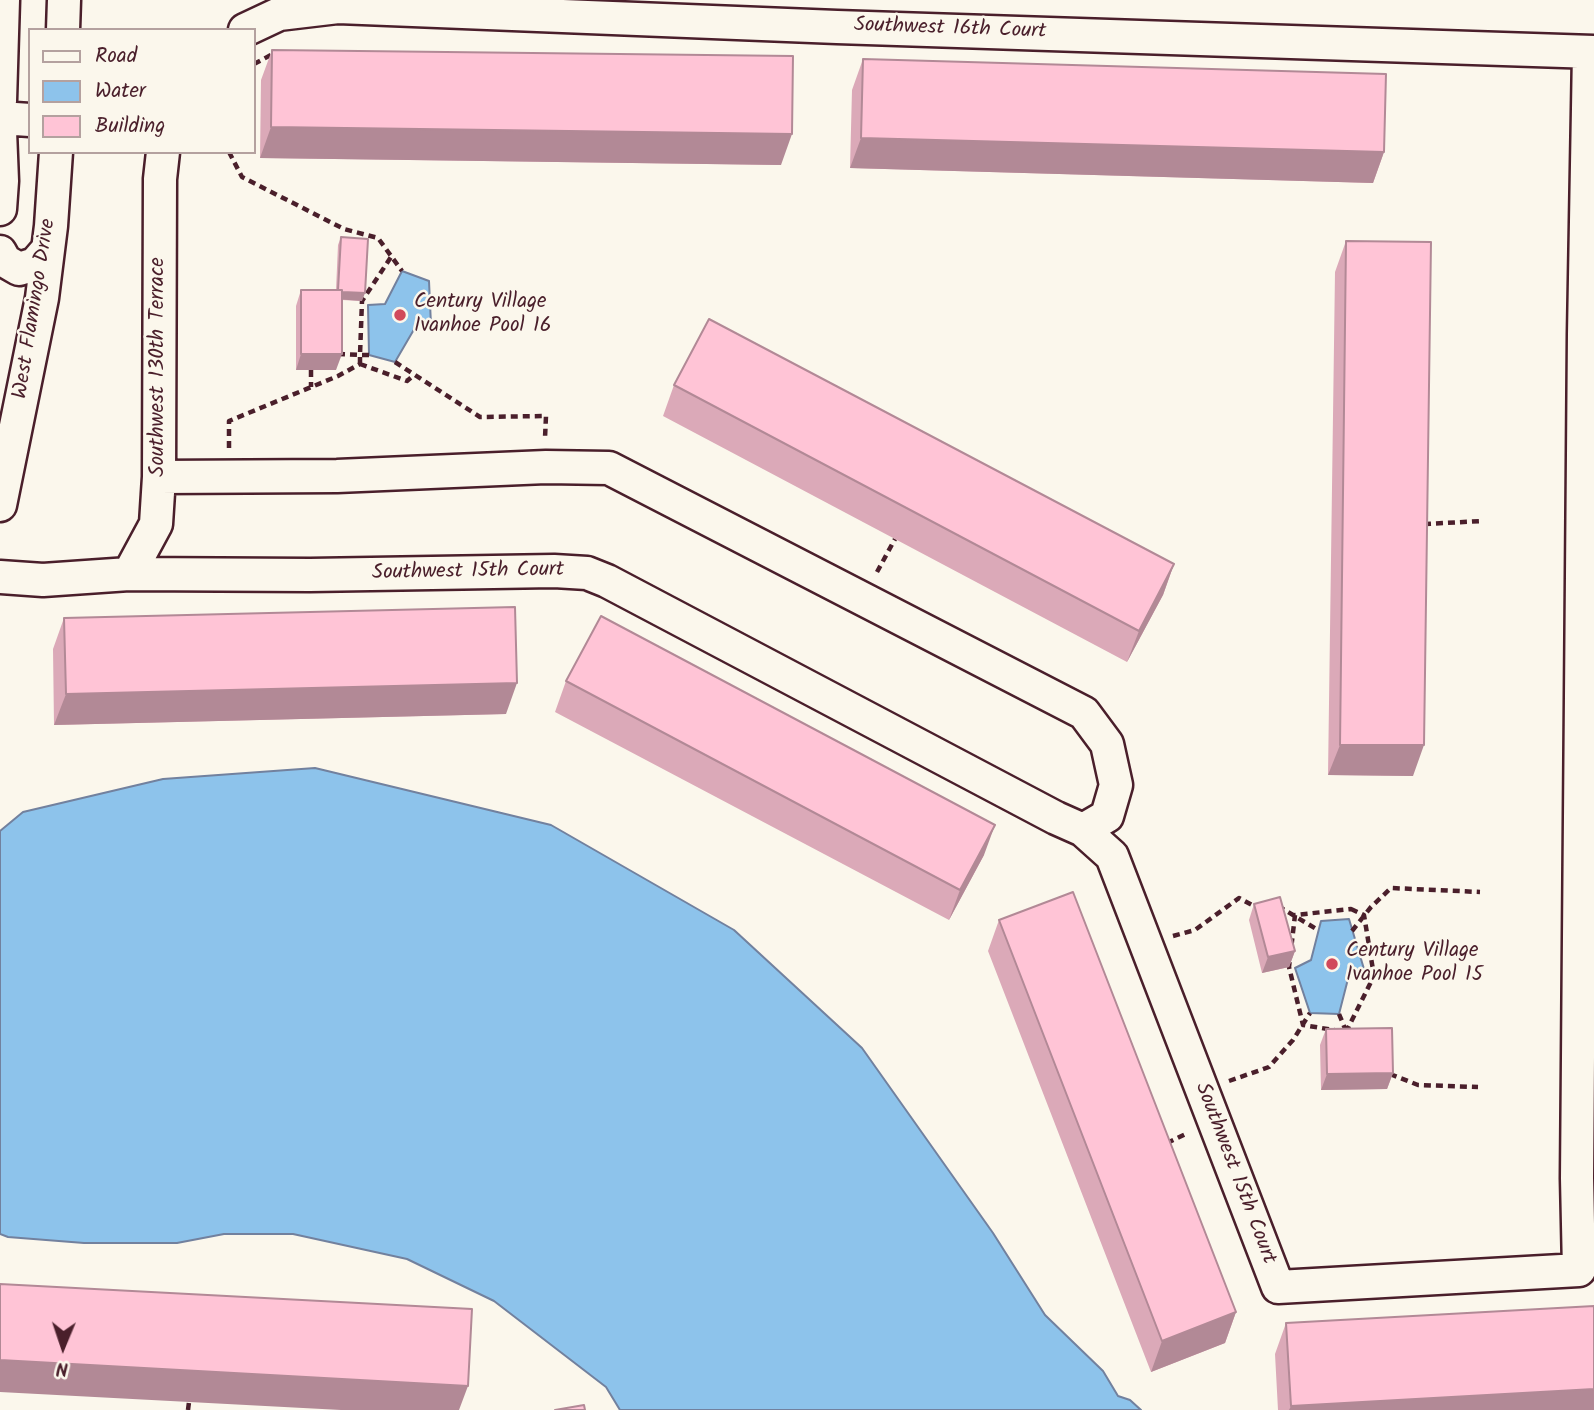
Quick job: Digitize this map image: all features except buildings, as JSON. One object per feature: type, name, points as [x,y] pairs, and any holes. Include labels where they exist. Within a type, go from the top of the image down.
[{"type":"street","points":[[0,101],[3,0]]},
{"type":"street","points":[[63,28],[64,0]]},
{"type":"street","name":"Southwest 16th Court","points":[[249,28],[279,14],[338,7],[1592,52]]},
{"type":"street","name":"Southwest 15th Court","points":[[0,577],[43,580],[129,574],[310,575],[554,571],[587,573],[607,581],[1083,830],[1112,856],[1278,1287],[1579,1270],[1577,1178],[1584,334],[1592,52]]},
{"type":"street","points":[[0,118],[28,120]]},
{"type":"street","points":[[0,131],[0,209]]},
{"type":"street","name":"West Flamingo Drive","points":[[0,505],[42,298],[56,154]]},
{"type":"street","name":"Southwest 130th Terrace","points":[[129,574],[156,524],[159,477],[160,179],[163,154]]},
{"type":"street","points":[[0,251],[5,261],[19,269],[35,264],[48,249]]},
{"type":"street","points":[[159,477],[337,476],[546,467],[609,468],[1084,713],[1107,744],[1116,785],[1107,816],[1083,830]]},
{"type":"path","points":[[230,154],[242,177],[344,229],[378,238],[402,271]]},
{"type":"path","points":[[360,363],[362,301],[391,257]]},
{"type":"path","points":[[336,354],[369,355]]},
{"type":"path","points":[[395,362],[480,417],[546,416],[546,467]]},
{"type":"path","points":[[230,477],[229,421],[311,387],[360,363],[407,381],[414,375]]},
{"type":"path","points":[[310,370],[311,387]]},
{"type":"path","points":[[1416,524],[1482,521]]},
{"type":"path","points":[[862,599],[895,539]]},
{"type":"path","points":[[1352,930],[1391,888],[1480,892]]},
{"type":"path","points":[[1145,945],[1195,930],[1239,898],[1254,906],[1282,906],[1318,930]]},
{"type":"path","points":[[1295,915],[1351,909],[1364,915]]},
{"type":"path","points":[[1295,915],[1289,967],[1303,1024]]},
{"type":"path","points":[[1346,1032],[1374,976],[1364,915]]},
{"type":"path","points":[[1202,1091],[1269,1067],[1293,1040],[1310,1013]]},
{"type":"path","points":[[1339,1014],[1346,1032]]},
{"type":"path","points":[[1303,1024],[1346,1032]]},
{"type":"path","points":[[1387,1072],[1418,1085],[1478,1087]]},
{"type":"path","points":[[1163,1145],[1214,1121]]},
{"type":"path","points":[[188,1410],[189,1402]]},
{"type":"water","name":"Century Village Ivanhoe Pool 16","points":[[402,271],[429,281],[431,325],[416,326],[395,362],[369,355],[368,305],[385,304]]},
{"type":"water","points":[[315,768],[551,825],[734,930],[862,1048],[993,1233],[1045,1315],[1103,1371],[1118,1396],[1130,1400],[1141,1410],[620,1410],[606,1387],[494,1301],[407,1259],[293,1234],[224,1234],[177,1243],[84,1243],[8,1237],[0,1234],[0,831],[23,812],[163,779]]},
{"type":"water","name":"Century Village Ivanhoe Pool 15","points":[[1349,919],[1364,969],[1349,975],[1339,1014],[1310,1013],[1295,968],[1311,960],[1321,921]]},
{"type":"place","name":"Century Village Ivanhoe Pool 16","points":[[400,315]]},
{"type":"place","name":"Century Village Ivanhoe Pool 15","points":[[1332,964]]}]
